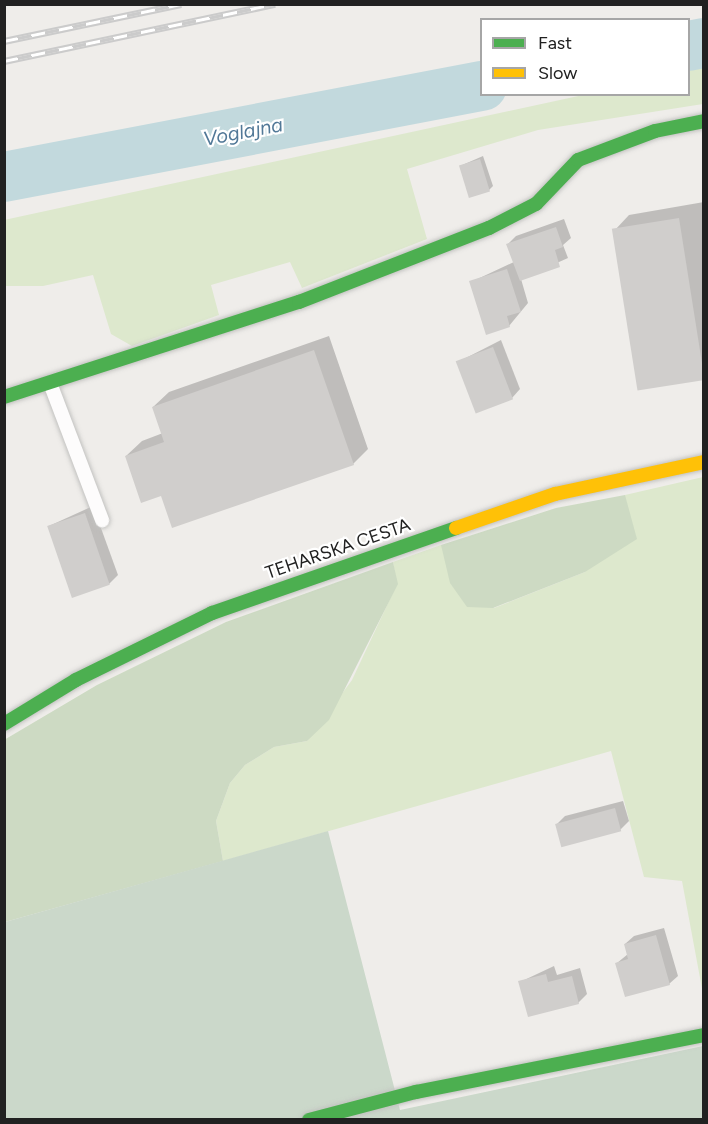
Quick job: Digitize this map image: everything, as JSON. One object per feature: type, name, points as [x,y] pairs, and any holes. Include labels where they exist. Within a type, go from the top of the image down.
[{"type":"street","points":[[4,397],[298,302],[489,228],[536,204],[578,160],[655,130],[704,121]]},
{"type":"street","name":"TEHARSKA CESTA","points":[[4,723],[76,680],[212,613],[555,494],[704,462]]},
{"type":"street","points":[[309,1119],[416,1092],[704,1035]]},
{"type":"lane","points":[[49,381],[102,520]]},
{"type":"green space","points":[[703,67],[703,104],[538,130],[407,169],[427,239],[302,288],[290,262],[211,285],[219,315],[132,346],[111,334],[93,275],[43,286],[5,286],[4,220],[578,96],[690,96],[690,70]]},
{"type":"green space","points":[[703,477],[703,994],[682,881],[644,877],[611,751],[223,861],[216,821],[230,783],[245,765],[274,747],[307,741],[352,680],[397,584],[393,562],[441,545],[494,608],[585,572],[625,495]]},
{"type":"green space","points":[[625,495],[637,539],[585,572],[493,608],[467,607],[450,583],[441,545],[556,508]]},
{"type":"green space","points":[[393,562],[398,584],[329,720],[307,741],[274,747],[245,765],[230,783],[216,821],[223,861],[5,922],[4,740],[97,685],[226,622]]},
{"type":"green space","points":[[328,831],[400,1110],[703,1046],[703,1119],[5,1120],[5,922]]},
{"type":"building","points":[[480,159],[490,192],[469,198],[459,165]]},
{"type":"building","points":[[679,218],[704,380],[637,391],[612,229]]},
{"type":"building","points":[[556,227],[563,247],[555,250],[560,267],[520,281],[506,244]]},
{"type":"building","points":[[507,269],[521,312],[507,316],[510,327],[486,335],[469,281]]},
{"type":"building","points":[[493,347],[513,399],[476,414],[456,361]]},
{"type":"building","points":[[314,350],[354,465],[172,528],[161,496],[141,503],[125,456],[164,442],[152,407]]},
{"type":"building","points":[[85,513],[110,585],[72,598],[47,526]]},
{"type":"building","points":[[615,808],[621,831],[561,847],[555,824]]},
{"type":"building","points":[[656,935],[670,985],[625,997],[615,963],[628,959],[624,944]]},
{"type":"building","points":[[546,974],[548,982],[572,976],[579,1004],[528,1017],[518,981]]},
{"type":"waterway","name":"Voglajna","points":[[690,46],[704,43]]},
{"type":"waterway","name":"Voglajna","points":[[4,177],[480,86]]},
{"type":"railway","points":[[4,41],[181,4]]},
{"type":"railway","points":[[4,61],[275,4]]},
{"type":"traffic: fast","points":[[4,397],[299,302],[489,228],[536,204],[578,160],[655,131],[704,121]]},
{"type":"traffic: fast","points":[[4,724],[76,680],[212,613],[456,528]]},
{"type":"traffic: fast","points":[[309,1120],[416,1092],[704,1035]]},
{"type":"traffic: slow","points":[[456,528],[555,494],[704,462]]}]
